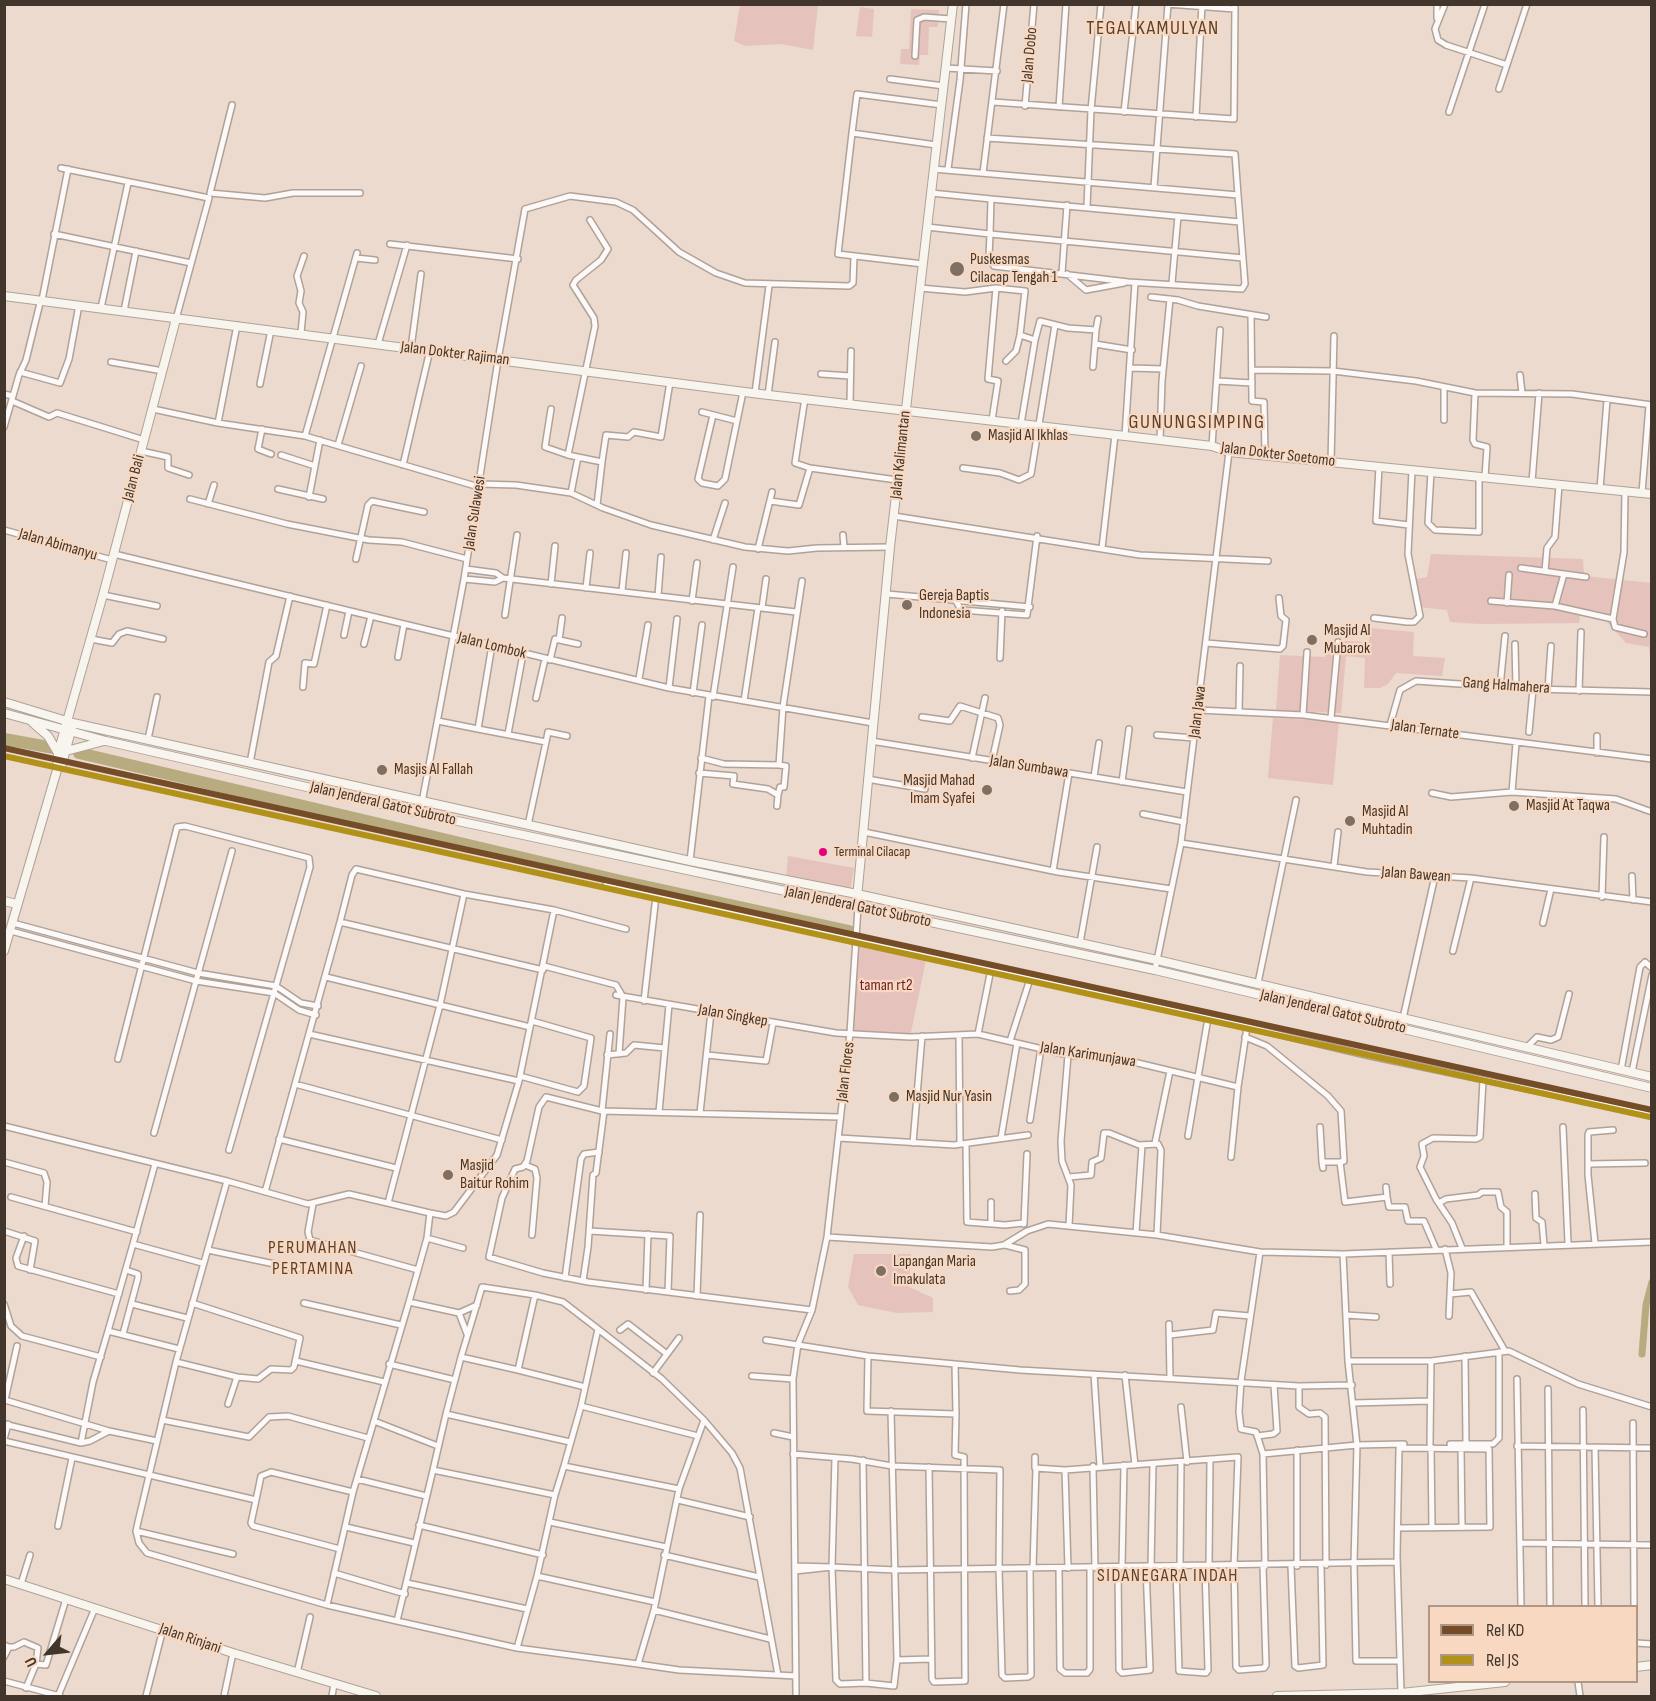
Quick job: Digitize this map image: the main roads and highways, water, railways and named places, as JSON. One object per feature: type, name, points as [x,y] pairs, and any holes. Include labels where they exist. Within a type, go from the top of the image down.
[{"type":"waterway","points":[[4,739],[54,748]]},
{"type":"waterway","points":[[79,753],[621,881],[849,931]]},
{"type":"waterway","points":[[1642,1354],[1646,1305],[1652,1282]]},
{"type":"rail line","name":"KD","points":[[4,748],[1652,1110]]},
{"type":"rail line","name":"JS","points":[[4,756],[1650,1117]]},
{"type":"place","name":"Puskesmas Cilacap Tengah 1","points":[[957,269]]},
{"type":"place","name":"Masjid Al Ikhlas","points":[[976,436]]},
{"type":"place","name":"Gereja Baptis Indonesia","points":[[907,605]]},
{"type":"place","name":"Masjid Al Mubarok","points":[[1312,640]]},
{"type":"place","name":"Masjis Al Fallah","points":[[382,770]]},
{"type":"place","name":"Masjid Mahad Imam Syafei","points":[[987,790]]},
{"type":"place","name":"Masjid At Taqwa","points":[[1514,806]]},
{"type":"place","name":"Masjid Al Muhtadin","points":[[1350,821]]},
{"type":"place","name":"Terminal Cilacap","points":[[823,852]]},
{"type":"place","name":"Masjid Nur Yasin","points":[[894,1097]]},
{"type":"place","name":"Masjid Baitur Rohim","points":[[448,1175]]},
{"type":"place","name":"Lapangan Maria Imakulata","points":[[881,1271]]},
{"type":"district","name":"TEGALKAMULYAN","points":[[1153,29]]},
{"type":"district","name":"GUNUNGSIMPING","points":[[1197,423]]},
{"type":"district","name":"PERUMAHAN PERTAMINA","points":[[313,1258]]},
{"type":"district","name":"SIDANEGARA INDAH","points":[[1168,1576]]},
{"type":"park label","name":"taman rt2","points":[[886,986]]}]
